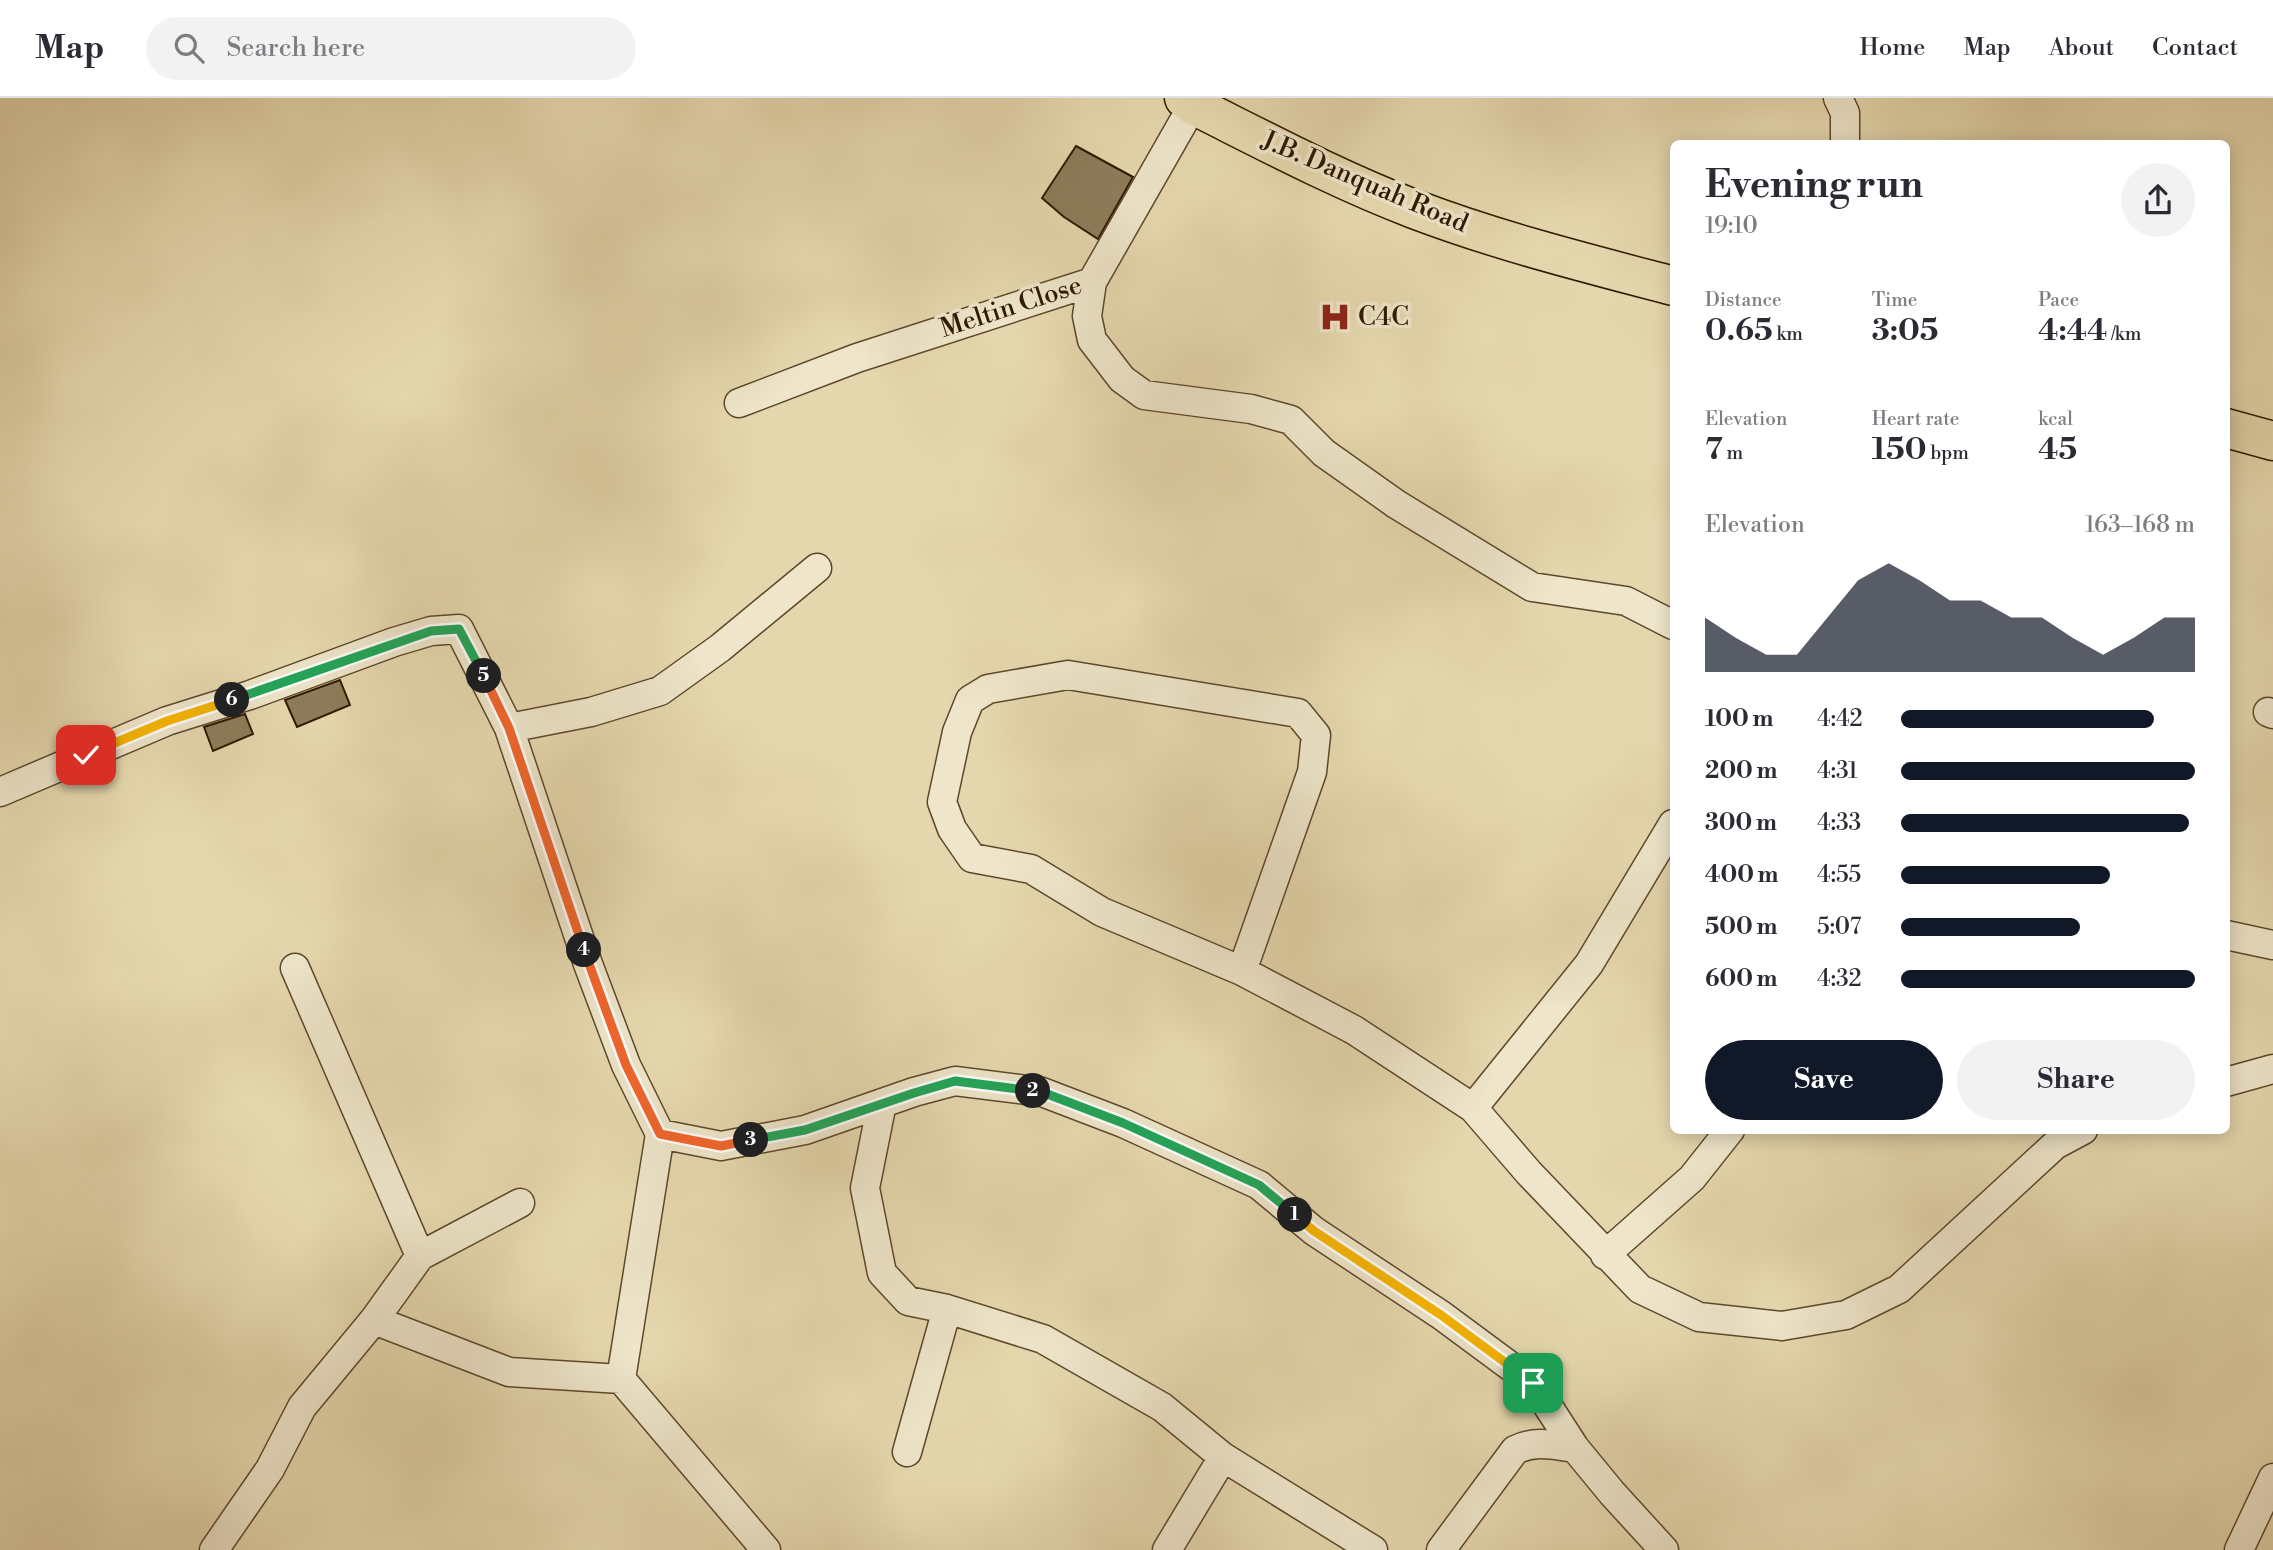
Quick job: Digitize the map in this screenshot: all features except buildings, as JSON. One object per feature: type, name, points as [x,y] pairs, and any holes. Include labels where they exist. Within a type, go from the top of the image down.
[{"type":"highway","name":"J.B. Danquah Road","points":[[1190,100],[1318,166],[1413,209],[1534,249],[1670,285]]},
{"type":"highway","points":[[2230,429],[2273,441]]},
{"type":"street","points":[[1838,98],[1845,113],[1845,140]]},
{"type":"street","name":"Meltin Close","points":[[739,403],[869,354],[1092,282],[1190,100]]},
{"type":"street","points":[[1092,282],[1087,316],[1092,340],[1122,379],[1144,395],[1251,409],[1292,420],[1324,453],[1396,504],[1532,587],[1626,601],[1670,623]]},
{"type":"street","points":[[509,728],[590,712],[660,691],[720,648],[817,568]]},
{"type":"street","points":[[0,792],[167,721],[250,695],[394,642],[431,631],[459,629],[509,728],[616,1040],[660,1134],[621,1379]]},
{"type":"street","points":[[1242,971],[1312,772],[1316,736],[1298,713],[1068,675],[988,690],[970,700],[957,733],[942,802],[952,829],[972,858],[1031,869],[1101,912],[1242,971],[1354,1030],[1473,1108],[1529,1173],[1640,1290],[1699,1317],[1782,1326],[1846,1315],[1899,1289],[2055,1145],[2076,1134]]},
{"type":"street","points":[[1473,1108],[1589,964],[1670,829]]},
{"type":"street","points":[[2230,936],[2273,945]]},
{"type":"street","points":[[295,968],[420,1256]]},
{"type":"street","points":[[2230,1081],[2273,1069]]},
{"type":"street","points":[[660,1134],[721,1146],[805,1130],[955,1081],[1042,1092],[1123,1123],[1259,1185],[1314,1231],[1441,1315],[1533,1383],[1575,1448],[1664,1550]]},
{"type":"street","points":[[882,1103],[865,1188],[882,1273],[908,1301],[947,1309],[1043,1339],[1162,1407],[1223,1457],[1373,1550]]},
{"type":"street","points":[[1605,1255],[1692,1178],[1727,1134]]},
{"type":"street","points":[[214,1550],[270,1469],[302,1407],[373,1320],[420,1256],[520,1203]]},
{"type":"street","points":[[907,1452],[947,1309]]},
{"type":"street","points":[[373,1320],[509,1372],[621,1379],[766,1550]]},
{"type":"street","points":[[1441,1550],[1516,1450],[1527,1444],[1542,1443],[1575,1448]]},
{"type":"street","points":[[1167,1550],[1223,1457]]},
{"type":"street","points":[[2239,1550],[2273,1478]]},
{"type":"place","name":"C4C","points":[[1335,317]]},
{"type":"route","points":[[86,755],[167,721],[250,695],[394,642],[431,631],[459,629],[509,728],[588,964],[626,1065],[660,1134],[721,1146],[805,1130],[955,1081],[1042,1092],[1123,1123],[1259,1185],[1314,1231],[1441,1315],[1533,1383]]}]
